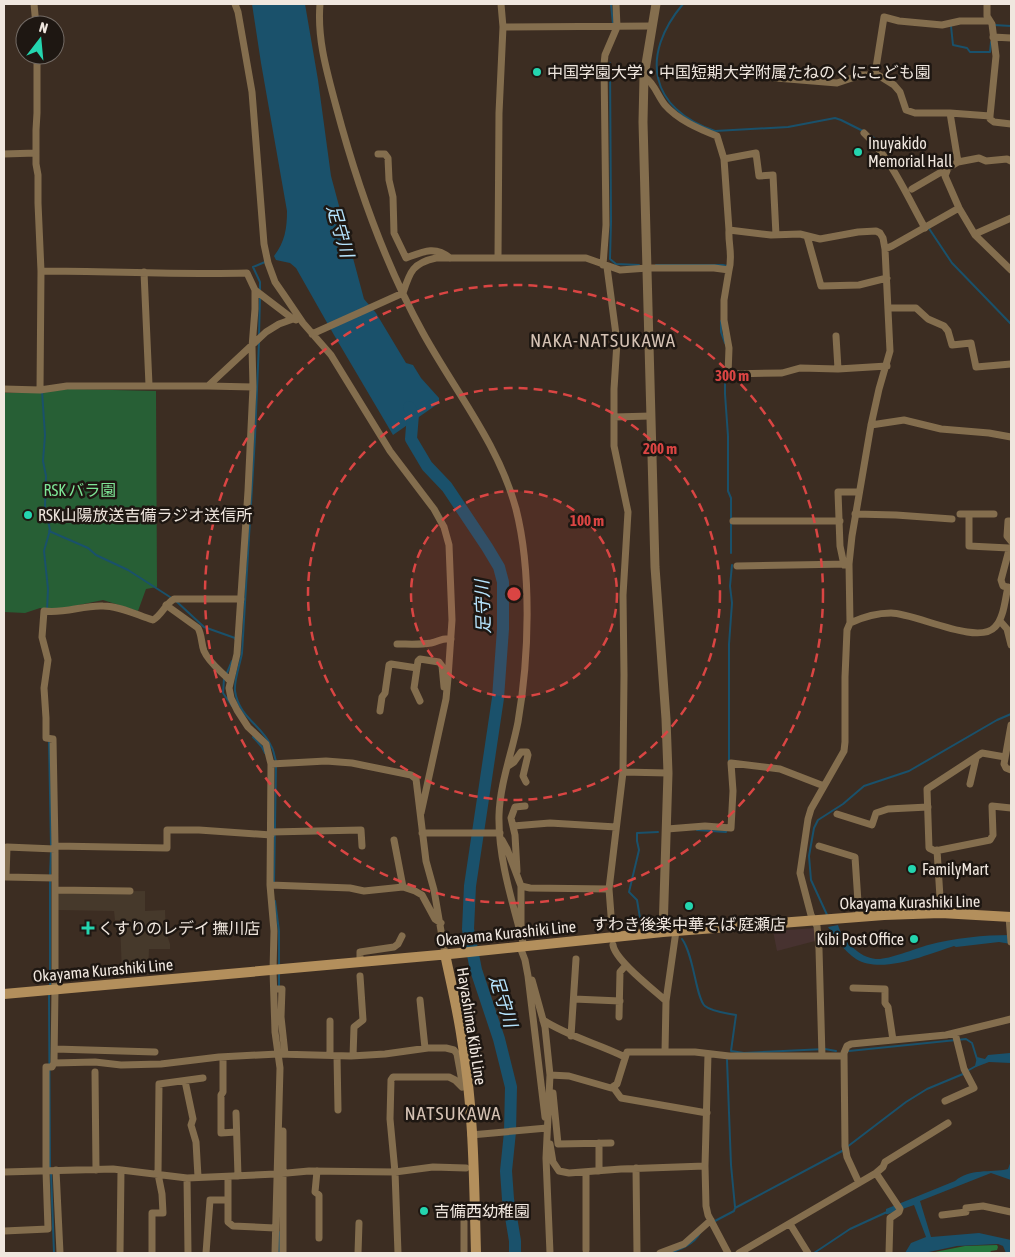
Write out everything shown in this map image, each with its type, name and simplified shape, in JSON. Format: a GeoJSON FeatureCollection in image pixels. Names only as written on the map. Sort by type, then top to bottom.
{"type":"FeatureCollection","features":[{"type":"Feature","properties":{"kind":"main road","name":"Okayama Kurashiki Line"},"geometry":{"type":"LineString","coordinates":[[4,994],[448,954],[520,945],[663,932],[818,920],[941,913],[1010,917]]}},
{"type":"Feature","properties":{"kind":"main road","name":"Hayashima Kibi Line"},"geometry":{"type":"LineString","coordinates":[[448,954],[462,1041],[465,1088],[473,1135],[476,1253]]}},
{"type":"Feature","properties":{"kind":"street"},"geometry":{"type":"LineString","coordinates":[[235,4],[252,92],[265,254],[275,282],[303,322],[314,333],[340,367],[390,451],[434,508],[444,527],[449,544],[451,639],[446,699],[421,813]]}},
{"type":"Feature","properties":{"kind":"street"},"geometry":{"type":"LineString","coordinates":[[320,4],[318,21],[320,43],[350,159],[380,243],[402,293],[423,332],[489,444],[508,487],[520,528],[525,570],[525,646],[521,704],[501,797],[499,835],[520,945],[543,1020],[554,1095],[558,1144],[611,1143]]}},
{"type":"Feature","properties":{"kind":"street"},"geometry":{"type":"LineString","coordinates":[[498,258],[498,113],[503,27],[501,4]]}},
{"type":"Feature","properties":{"kind":"street"},"geometry":{"type":"LineString","coordinates":[[612,928],[609,889],[623,772],[623,595],[628,512],[614,446],[617,342],[605,266],[604,64],[605,56],[617,27],[616,4]]}},
{"type":"Feature","properties":{"kind":"street"},"geometry":{"type":"LineString","coordinates":[[656,4],[644,76],[643,122],[655,567],[668,772],[663,932]]}},
{"type":"Feature","properties":{"kind":"street"},"geometry":{"type":"LineString","coordinates":[[987,4],[987,16],[991,24],[996,56],[990,119],[994,122],[1011,124]]}},
{"type":"Feature","properties":{"kind":"street"},"geometry":{"type":"LineString","coordinates":[[875,74],[884,17],[899,21],[942,25],[960,21],[991,24]]}},
{"type":"Feature","properties":{"kind":"street"},"geometry":{"type":"LineString","coordinates":[[503,27],[652,26]]}},
{"type":"Feature","properties":{"kind":"street"},"geometry":{"type":"LineString","coordinates":[[993,37],[1011,38]]}},
{"type":"Feature","properties":{"kind":"street"},"geometry":{"type":"LineString","coordinates":[[37,65],[36,164],[43,271],[42,390]]}},
{"type":"Feature","properties":{"kind":"street"},"geometry":{"type":"LineString","coordinates":[[732,70],[776,78],[837,83],[862,75],[875,74],[894,85],[900,92],[906,110],[914,113],[990,116]]}},
{"type":"Feature","properties":{"kind":"street"},"geometry":{"type":"LineString","coordinates":[[644,76],[652,82],[660,98],[671,112],[702,130],[717,136],[724,159],[728,237],[732,259],[727,270],[724,300],[728,374],[782,373],[800,368],[838,369],[887,366]]}},
{"type":"Feature","properties":{"kind":"street"},"geometry":{"type":"LineString","coordinates":[[950,113],[958,162]]}},
{"type":"Feature","properties":{"kind":"street"},"geometry":{"type":"LineString","coordinates":[[864,134],[874,142],[926,227]]}},
{"type":"Feature","properties":{"kind":"street"},"geometry":{"type":"LineString","coordinates":[[4,154],[36,153]]}},
{"type":"Feature","properties":{"kind":"street"},"geometry":{"type":"LineString","coordinates":[[724,159],[756,153],[759,176],[773,175],[776,235]]}},
{"type":"Feature","properties":{"kind":"street"},"geometry":{"type":"LineString","coordinates":[[378,154],[385,154],[388,158],[388,170],[393,197],[394,233],[406,258],[425,251],[436,251],[443,252],[450,258]]}},
{"type":"Feature","properties":{"kind":"street"},"geometry":{"type":"LineString","coordinates":[[912,189],[958,162],[979,158],[986,161],[1007,159],[1011,161]]}},
{"type":"Feature","properties":{"kind":"street"},"geometry":{"type":"LineString","coordinates":[[948,168],[945,176],[959,208],[975,234],[1008,263],[1011,270]]}},
{"type":"Feature","properties":{"kind":"street"},"geometry":{"type":"LineString","coordinates":[[885,248],[959,208]]}},
{"type":"Feature","properties":{"kind":"street"},"geometry":{"type":"LineString","coordinates":[[975,234],[1011,218]]}},
{"type":"Feature","properties":{"kind":"street"},"geometry":{"type":"LineString","coordinates":[[729,230],[742,233],[776,235],[800,234],[820,239],[858,232],[876,231],[883,238],[887,278],[890,351],[871,425],[846,565]]}},
{"type":"Feature","properties":{"kind":"street"},"geometry":{"type":"LineString","coordinates":[[807,236],[821,286],[859,285],[887,278]]}},
{"type":"Feature","properties":{"kind":"street"},"geometry":{"type":"LineString","coordinates":[[314,333],[402,293],[410,272],[416,265],[436,258],[586,258],[620,270],[648,268],[727,270]]}},
{"type":"Feature","properties":{"kind":"street"},"geometry":{"type":"LineString","coordinates":[[43,271],[173,274],[247,273],[258,292],[293,319],[303,322]]}},
{"type":"Feature","properties":{"kind":"street"},"geometry":{"type":"LineString","coordinates":[[144,272],[149,386]]}},
{"type":"Feature","properties":{"kind":"street"},"geometry":{"type":"LineString","coordinates":[[227,678],[237,654],[253,387],[255,309],[258,292]]}},
{"type":"Feature","properties":{"kind":"street"},"geometry":{"type":"LineString","coordinates":[[888,308],[916,308],[928,319],[944,326],[948,331],[952,345],[971,343],[976,367],[1011,364]]}},
{"type":"Feature","properties":{"kind":"street"},"geometry":{"type":"LineString","coordinates":[[208,386],[262,336],[279,324],[293,319]]}},
{"type":"Feature","properties":{"kind":"street"},"geometry":{"type":"LineString","coordinates":[[836,336],[838,369]]}},
{"type":"Feature","properties":{"kind":"street"},"geometry":{"type":"LineString","coordinates":[[4,389],[42,390],[67,386],[253,387]]}},
{"type":"Feature","properties":{"kind":"street"},"geometry":{"type":"LineString","coordinates":[[614,417],[651,416]]}},
{"type":"Feature","properties":{"kind":"street"},"geometry":{"type":"LineString","coordinates":[[871,425],[904,420],[941,429],[1011,437]]}},
{"type":"Feature","properties":{"kind":"street"},"geometry":{"type":"LineString","coordinates":[[822,1052],[818,920],[800,873],[808,819],[844,751],[845,668],[847,630],[850,623],[846,565],[840,546],[838,492],[859,492]]}},
{"type":"Feature","properties":{"kind":"street"},"geometry":{"type":"LineString","coordinates":[[855,514],[952,519]]}},
{"type":"Feature","properties":{"kind":"street"},"geometry":{"type":"LineString","coordinates":[[960,514],[994,514]]}},
{"type":"Feature","properties":{"kind":"street"},"geometry":{"type":"LineString","coordinates":[[969,514],[969,546],[1010,547]]}},
{"type":"Feature","properties":{"kind":"street"},"geometry":{"type":"LineString","coordinates":[[733,521],[840,521]]}},
{"type":"Feature","properties":{"kind":"street"},"geometry":{"type":"LineString","coordinates":[[850,623],[866,616],[891,613],[906,614],[957,631],[986,632],[994,629],[1000,621],[1010,587],[1003,586],[1001,580],[1010,547],[1007,536],[1008,521],[1011,521]]}},
{"type":"Feature","properties":{"kind":"street"},"geometry":{"type":"LineString","coordinates":[[737,566],[846,565]]}},
{"type":"Feature","properties":{"kind":"street"},"geometry":{"type":"LineString","coordinates":[[51,1066],[54,1049],[52,989],[54,890],[52,878],[53,739],[46,738],[44,688],[48,660],[42,638],[44,611],[59,612],[102,605],[153,620],[158,618],[166,605],[174,599],[241,599]]}},
{"type":"Feature","properties":{"kind":"street"},"geometry":{"type":"LineString","coordinates":[[166,605],[198,628],[207,657],[227,678],[231,698],[248,727],[266,744],[274,764],[271,833],[277,989],[282,989],[280,1174],[283,1253]]}},
{"type":"Feature","properties":{"kind":"street"},"geometry":{"type":"LineString","coordinates":[[1000,621],[1009,630],[1011,645]]}},
{"type":"Feature","properties":{"kind":"street"},"geometry":{"type":"LineString","coordinates":[[397,644],[421,644],[433,642],[440,638],[451,639]]}},
{"type":"Feature","properties":{"kind":"street"},"geometry":{"type":"LineString","coordinates":[[420,701],[414,688],[418,661],[420,659],[439,662],[442,666],[446,699]]}},
{"type":"Feature","properties":{"kind":"street"},"geometry":{"type":"LineString","coordinates":[[380,711],[389,665],[417,668]]}},
{"type":"Feature","properties":{"kind":"street"},"geometry":{"type":"LineString","coordinates":[[1011,725],[1004,764],[1006,768],[1011,770]]}},
{"type":"Feature","properties":{"kind":"street"},"geometry":{"type":"LineString","coordinates":[[508,766],[522,752],[527,752],[528,756],[523,776],[526,782]]}},
{"type":"Feature","properties":{"kind":"street"},"geometry":{"type":"LineString","coordinates":[[1005,757],[982,753],[927,789],[929,848],[937,850],[990,840],[994,835],[992,806],[1011,808]]}},
{"type":"Feature","properties":{"kind":"street"},"geometry":{"type":"LineString","coordinates":[[970,784],[976,758]]}},
{"type":"Feature","properties":{"kind":"street"},"geometry":{"type":"LineString","coordinates":[[274,764],[326,761],[352,763],[411,775],[416,779],[426,861],[448,954]]}},
{"type":"Feature","properties":{"kind":"street"},"geometry":{"type":"LineString","coordinates":[[667,829],[705,826],[728,828],[733,791],[731,763],[780,769],[824,786]]}},
{"type":"Feature","properties":{"kind":"street"},"geometry":{"type":"LineString","coordinates":[[623,772],[668,772]]}},
{"type":"Feature","properties":{"kind":"street"},"geometry":{"type":"LineString","coordinates":[[517,877],[518,862],[511,818],[512,810],[515,807],[524,806]]}},
{"type":"Feature","properties":{"kind":"street"},"geometry":{"type":"LineString","coordinates":[[837,814],[872,825],[876,813],[888,808],[928,807]]}},
{"type":"Feature","properties":{"kind":"street"},"geometry":{"type":"LineString","coordinates":[[513,826],[550,823],[616,827]]}},
{"type":"Feature","properties":{"kind":"street"},"geometry":{"type":"LineString","coordinates":[[52,878],[6,877],[7,847],[167,848],[167,830],[271,833],[361,830],[362,846]]}},
{"type":"Feature","properties":{"kind":"street"},"geometry":{"type":"LineString","coordinates":[[424,833],[499,835]]}},
{"type":"Feature","properties":{"kind":"street"},"geometry":{"type":"LineString","coordinates":[[499,835],[507,849],[521,886],[520,945]]}},
{"type":"Feature","properties":{"kind":"street"},"geometry":{"type":"LineString","coordinates":[[394,840],[403,887]]}},
{"type":"Feature","properties":{"kind":"street"},"geometry":{"type":"LineString","coordinates":[[820,846],[855,857],[859,917]]}},
{"type":"Feature","properties":{"kind":"street"},"geometry":{"type":"LineString","coordinates":[[937,850],[941,913]]}},
{"type":"Feature","properties":{"kind":"street"},"geometry":{"type":"LineString","coordinates":[[273,886],[350,888],[364,891],[403,887],[422,895],[435,919],[441,923]]}},
{"type":"Feature","properties":{"kind":"street"},"geometry":{"type":"LineString","coordinates":[[521,886],[530,888],[609,889]]}},
{"type":"Feature","properties":{"kind":"street"},"geometry":{"type":"LineString","coordinates":[[54,890],[130,891]]}},
{"type":"Feature","properties":{"kind":"street"},"geometry":{"type":"LineString","coordinates":[[1010,917],[1011,939]]}},
{"type":"Feature","properties":{"kind":"street"},"geometry":{"type":"LineString","coordinates":[[665,1052],[666,1001],[676,931]]}},
{"type":"Feature","properties":{"kind":"street"},"geometry":{"type":"LineString","coordinates":[[360,962],[360,952],[394,947],[402,936]]}},
{"type":"Feature","properties":{"kind":"street"},"geometry":{"type":"LineString","coordinates":[[613,945],[614,950],[626,965],[666,1001]]}},
{"type":"Feature","properties":{"kind":"street"},"geometry":{"type":"LineString","coordinates":[[571,1036],[576,959]]}},
{"type":"Feature","properties":{"kind":"street"},"geometry":{"type":"LineString","coordinates":[[525,960],[544,1129],[550,1253]]}},
{"type":"Feature","properties":{"kind":"street"},"geometry":{"type":"LineString","coordinates":[[619,1017],[620,972],[626,965]]}},
{"type":"Feature","properties":{"kind":"street"},"geometry":{"type":"LineString","coordinates":[[353,1056],[354,1027],[363,1020],[360,976]]}},
{"type":"Feature","properties":{"kind":"street"},"geometry":{"type":"LineString","coordinates":[[853,988],[885,989],[885,1003],[888,1007],[893,1040]]}},
{"type":"Feature","properties":{"kind":"street"},"geometry":{"type":"LineString","coordinates":[[574,999],[620,1001]]}},
{"type":"Feature","properties":{"kind":"street"},"geometry":{"type":"LineString","coordinates":[[420,1000],[425,1048]]}},
{"type":"Feature","properties":{"kind":"street"},"geometry":{"type":"LineString","coordinates":[[859,1183],[845,1148],[844,1056],[847,1046],[893,1040],[956,1038],[1011,1019]]}},
{"type":"Feature","properties":{"kind":"street"},"geometry":{"type":"LineString","coordinates":[[543,1020],[571,1036],[599,1045],[625,1057]]}},
{"type":"Feature","properties":{"kind":"street"},"geometry":{"type":"LineString","coordinates":[[330,1021],[338,1110]]}},
{"type":"Feature","properties":{"kind":"street"},"geometry":{"type":"LineString","coordinates":[[945,1101],[974,1088],[966,1073],[956,1038]]}},
{"type":"Feature","properties":{"kind":"street"},"geometry":{"type":"LineString","coordinates":[[60,1253],[51,1171],[46,1067],[87,1062],[121,1066],[161,1064],[223,1057],[281,1054],[353,1056],[385,1054],[425,1048],[446,1048],[454,1050],[457,1054],[465,1088]]}},
{"type":"Feature","properties":{"kind":"street"},"geometry":{"type":"LineString","coordinates":[[54,1049],[155,1052]]}},
{"type":"Feature","properties":{"kind":"street"},"geometry":{"type":"LineString","coordinates":[[550,1076],[569,1076],[611,1088],[617,1084],[627,1052],[730,1056],[822,1052],[844,1056]]}},
{"type":"Feature","properties":{"kind":"street"},"geometry":{"type":"LineString","coordinates":[[708,1054],[705,1166],[706,1206],[728,1253]]}},
{"type":"Feature","properties":{"kind":"street"},"geometry":{"type":"LineString","coordinates":[[223,1057],[224,1092],[220,1095],[221,1133],[236,1132]]}},
{"type":"Feature","properties":{"kind":"street"},"geometry":{"type":"LineString","coordinates":[[95,1072],[96,1170]]}},
{"type":"Feature","properties":{"kind":"street"},"geometry":{"type":"LineString","coordinates":[[550,1076],[544,1129],[553,1162],[559,1171],[569,1173],[636,1168],[705,1166]]}},
{"type":"Feature","properties":{"kind":"street"},"geometry":{"type":"LineString","coordinates":[[398,1253],[395,1172],[390,1120],[391,1080],[393,1077],[449,1077],[465,1088]]}},
{"type":"Feature","properties":{"kind":"street"},"geometry":{"type":"LineString","coordinates":[[152,1253],[152,1213],[163,1213],[158,1174],[159,1084],[203,1078]]}},
{"type":"Feature","properties":{"kind":"street"},"geometry":{"type":"LineString","coordinates":[[185,1081],[193,1119],[191,1125],[196,1142],[198,1177]]}},
{"type":"Feature","properties":{"kind":"street"},"geometry":{"type":"LineString","coordinates":[[613,1087],[621,1098],[707,1113]]}},
{"type":"Feature","properties":{"kind":"street"},"geometry":{"type":"LineString","coordinates":[[236,1113],[238,1176]]}},
{"type":"Feature","properties":{"kind":"street"},"geometry":{"type":"LineString","coordinates":[[739,1253],[876,1173],[883,1167],[885,1162],[948,1123]]}},
{"type":"Feature","properties":{"kind":"street"},"geometry":{"type":"LineString","coordinates":[[473,1135],[544,1129]]}},
{"type":"Feature","properties":{"kind":"street"},"geometry":{"type":"LineString","coordinates":[[275,1253],[283,1131]]}},
{"type":"Feature","properties":{"kind":"street"},"geometry":{"type":"LineString","coordinates":[[599,1143],[599,1171]]}},
{"type":"Feature","properties":{"kind":"street"},"geometry":{"type":"LineString","coordinates":[[4,1172],[120,1170],[187,1178],[317,1171],[395,1172],[433,1167],[466,1168]]}},
{"type":"Feature","properties":{"kind":"street"},"geometry":{"type":"LineString","coordinates":[[636,1168],[637,1253]]}},
{"type":"Feature","properties":{"kind":"street"},"geometry":{"type":"LineString","coordinates":[[120,1170],[120,1253]]}},
{"type":"Feature","properties":{"kind":"street"},"geometry":{"type":"LineString","coordinates":[[4,1231],[48,1229],[51,1171]]}},
{"type":"Feature","properties":{"kind":"street"},"geometry":{"type":"LineString","coordinates":[[317,1171],[315,1192],[319,1195],[319,1238]]}},
{"type":"Feature","properties":{"kind":"street"},"geometry":{"type":"LineString","coordinates":[[586,1172],[586,1250]]}},
{"type":"Feature","properties":{"kind":"street"},"geometry":{"type":"LineString","coordinates":[[876,1173],[898,1206],[899,1212],[890,1218],[889,1253]]}},
{"type":"Feature","properties":{"kind":"street"},"geometry":{"type":"LineString","coordinates":[[228,1176],[228,1222],[233,1226],[276,1228]]}},
{"type":"Feature","properties":{"kind":"street"},"geometry":{"type":"LineString","coordinates":[[187,1178],[188,1253]]}},
{"type":"Feature","properties":{"kind":"street"},"geometry":{"type":"LineString","coordinates":[[206,1253],[210,1200],[228,1200]]}},
{"type":"Feature","properties":{"kind":"street"},"geometry":{"type":"LineString","coordinates":[[464,1253],[464,1219],[466,1212],[475,1204]]}},
{"type":"Feature","properties":{"kind":"street"},"geometry":{"type":"LineString","coordinates":[[942,1215],[966,1212],[966,1208],[983,1206],[1011,1212]]}},
{"type":"Feature","properties":{"kind":"street"},"geometry":{"type":"LineString","coordinates":[[660,1253],[684,1244],[712,1222]]}},
{"type":"Feature","properties":{"kind":"street"},"geometry":{"type":"LineString","coordinates":[[358,1253],[359,1223]]}},
{"type":"Feature","properties":{"kind":"street"},"geometry":{"type":"LineString","coordinates":[[790,1224],[808,1253]]}},
{"type":"Feature","properties":{"kind":"shaded area"},"geometry":{"type":"Polygon","coordinates":[[[145,891],[145,911],[165,910],[166,932],[170,944],[170,949],[149,949],[148,973],[122,976],[120,920],[115,920],[114,911],[57,910],[57,895],[60,892],[145,891]]]}},
{"type":"Feature","properties":{"kind":"shaded area"},"geometry":{"type":"Polygon","coordinates":[[[815,928],[815,941],[777,951],[773,931],[815,928]]]}},
{"type":"Feature","properties":{"kind":"green space","name":"RSK バラ園"},"geometry":{"type":"Polygon","coordinates":[[[69,389],[156,391],[157,587],[146,589],[138,611],[103,600],[59,609],[40,608],[25,613],[4,612],[4,393],[69,389]]]}},
{"type":"Feature","properties":{"kind":"green space"},"geometry":{"type":"Polygon","coordinates":[[[997,1245],[997,1250],[990,1253],[930,1253],[965,1246],[997,1245]]]}},
{"type":"Feature","properties":{"kind":"water"},"geometry":{"type":"Polygon","coordinates":[[[252,4],[305,4],[331,176],[364,299],[376,313],[406,363],[413,365],[421,378],[439,398],[439,403],[393,435],[296,268],[290,263],[276,260],[274,256],[285,235],[287,211],[252,4]]]}},
{"type":"Feature","properties":{"kind":"water"},"geometry":{"type":"Polygon","coordinates":[[[838,925],[843,936],[858,952],[876,959],[894,956],[928,945],[969,937],[1011,935],[1011,944],[999,942],[954,946],[905,962],[879,965],[856,959],[848,952],[828,927],[838,925]]]}},
{"type":"Feature","properties":{"kind":"water"},"geometry":{"type":"Polygon","coordinates":[[[1010,1053],[1011,1063],[989,1062],[975,1066],[977,1057],[985,1059],[988,1055],[1010,1053]]]}},
{"type":"Feature","properties":{"kind":"water"},"geometry":{"type":"Polygon","coordinates":[[[1011,1161],[1011,1180],[991,1173],[920,1201],[931,1237],[979,1233],[1011,1240],[1011,1253],[1006,1253],[1003,1246],[998,1244],[957,1246],[924,1253],[905,1253],[911,1243],[926,1237],[914,1205],[888,1214],[886,1214],[886,1209],[955,1181],[967,1174],[1008,1169],[1011,1161]]]}},
{"type":"Feature","properties":{"kind":"waterway"},"geometry":{"type":"LineString","coordinates":[[611,4],[613,24]]}},
{"type":"Feature","properties":{"kind":"waterway"},"geometry":{"type":"LineString","coordinates":[[683,4],[669,23],[661,42],[657,61],[658,78],[665,95],[676,109],[693,121],[715,131],[788,127],[835,118],[863,131]]}},
{"type":"Feature","properties":{"kind":"waterway"},"geometry":{"type":"LineString","coordinates":[[994,25],[1011,26]]}},
{"type":"Feature","properties":{"kind":"waterway"},"geometry":{"type":"LineString","coordinates":[[951,26],[953,45],[967,48],[970,52],[990,52],[991,42]]}},
{"type":"Feature","properties":{"kind":"waterway"},"geometry":{"type":"LineString","coordinates":[[610,63],[610,259],[616,264],[639,265]]}},
{"type":"Feature","properties":{"kind":"waterway"},"geometry":{"type":"LineString","coordinates":[[871,136],[877,140],[883,149]]}},
{"type":"Feature","properties":{"kind":"waterway"},"geometry":{"type":"LineString","coordinates":[[928,227],[952,263],[1011,324]]}},
{"type":"Feature","properties":{"kind":"waterway"},"geometry":{"type":"LineString","coordinates":[[260,290],[260,282],[253,267],[265,262]]}},
{"type":"Feature","properties":{"kind":"waterway"},"geometry":{"type":"LineString","coordinates":[[656,265],[723,265],[727,267]]}},
{"type":"Feature","properties":{"kind":"waterway"},"geometry":{"type":"LineString","coordinates":[[259,335],[260,297]]}},
{"type":"Feature","properties":{"kind":"waterway"},"geometry":{"type":"LineString","coordinates":[[721,321],[721,332],[725,343]]}},
{"type":"Feature","properties":{"kind":"waterway"},"geometry":{"type":"LineString","coordinates":[[259,342],[242,653],[236,677],[235,691],[241,708],[262,732],[273,749],[276,761]]}},
{"type":"Feature","properties":{"kind":"waterway"},"geometry":{"type":"LineString","coordinates":[[725,373],[728,491],[731,498],[731,553]]}},
{"type":"Feature","properties":{"kind":"waterway"},"geometry":{"type":"LineString","coordinates":[[42,391],[45,435],[43,461],[46,476],[45,506],[50,530],[44,551],[48,589],[47,610]]}},
{"type":"Feature","properties":{"kind":"waterway","name":"足守川"},"geometry":{"type":"LineString","coordinates":[[409,407],[413,414],[411,439],[427,466],[447,487],[487,547],[499,567],[503,582],[503,629],[498,698],[470,886],[468,929],[476,970],[499,1039],[511,1087],[510,1132],[506,1171],[515,1253]]}},
{"type":"Feature","properties":{"kind":"waterway"},"geometry":{"type":"LineString","coordinates":[[49,531],[88,548],[96,555],[128,570],[170,597]]}},
{"type":"Feature","properties":{"kind":"waterway"},"geometry":{"type":"LineString","coordinates":[[729,762],[729,644],[732,565]]}},
{"type":"Feature","properties":{"kind":"waterway"},"geometry":{"type":"LineString","coordinates":[[176,601],[204,627],[235,639]]}},
{"type":"Feature","properties":{"kind":"waterway"},"geometry":{"type":"LineString","coordinates":[[226,675],[232,661]]}},
{"type":"Feature","properties":{"kind":"waterway"},"geometry":{"type":"LineString","coordinates":[[224,679],[223,693],[232,706]]}},
{"type":"Feature","properties":{"kind":"waterway"},"geometry":{"type":"LineString","coordinates":[[828,917],[811,880],[809,856],[814,828],[818,820],[843,804],[864,786],[909,771],[997,720],[1011,714]]}},
{"type":"Feature","properties":{"kind":"waterway"},"geometry":{"type":"LineString","coordinates":[[253,737],[265,753]]}},
{"type":"Feature","properties":{"kind":"waterway"},"geometry":{"type":"LineString","coordinates":[[49,741],[51,846]]}},
{"type":"Feature","properties":{"kind":"waterway"},"geometry":{"type":"LineString","coordinates":[[274,883],[276,766]]}},
{"type":"Feature","properties":{"kind":"waterway"},"geometry":{"type":"LineString","coordinates":[[697,830],[726,832],[727,829]]}},
{"type":"Feature","properties":{"kind":"waterway"},"geometry":{"type":"LineString","coordinates":[[645,921],[640,918],[637,900],[629,892],[639,850],[637,833],[658,832]]}},
{"type":"Feature","properties":{"kind":"waterway"},"geometry":{"type":"LineString","coordinates":[[50,876],[51,851]]}},
{"type":"Feature","properties":{"kind":"waterway"},"geometry":{"type":"LineString","coordinates":[[50,881],[50,986]]}},
{"type":"Feature","properties":{"kind":"waterway"},"geometry":{"type":"LineString","coordinates":[[275,901],[279,931],[279,965]]}},
{"type":"Feature","properties":{"kind":"waterway"},"geometry":{"type":"LineString","coordinates":[[682,939],[689,955],[702,1002],[712,1010],[736,1015],[731,1051],[744,1053],[825,1049],[836,1051]]}},
{"type":"Feature","properties":{"kind":"waterway"},"geometry":{"type":"LineString","coordinates":[[279,973],[279,988]]}},
{"type":"Feature","properties":{"kind":"waterway"},"geometry":{"type":"LineString","coordinates":[[49,993],[50,1168]]}},
{"type":"Feature","properties":{"kind":"waterway"},"geometry":{"type":"LineString","coordinates":[[849,1051],[966,1039],[972,1043],[977,1059]]}},
{"type":"Feature","properties":{"kind":"waterway"},"geometry":{"type":"LineString","coordinates":[[727,1060],[731,1165],[735,1207]]}},
{"type":"Feature","properties":{"kind":"waterway"},"geometry":{"type":"LineString","coordinates":[[967,1071],[976,1066]]}},
{"type":"Feature","properties":{"kind":"waterway"},"geometry":{"type":"LineString","coordinates":[[847,1147],[906,1102],[927,1089],[963,1074]]}},
{"type":"Feature","properties":{"kind":"waterway"},"geometry":{"type":"LineString","coordinates":[[713,1222],[734,1211],[735,1208],[844,1150]]}},
{"type":"Feature","properties":{"kind":"waterway"},"geometry":{"type":"LineString","coordinates":[[51,1173],[54,1253]]}},
{"type":"Feature","properties":{"kind":"waterway"},"geometry":{"type":"LineString","coordinates":[[814,1253],[850,1229],[887,1212]]}},
{"type":"Feature","properties":{"kind":"waterway"},"geometry":{"type":"LineString","coordinates":[[279,1232],[279,1253]]}},
{"type":"Feature","properties":{"kind":"waterway"},"geometry":{"type":"LineString","coordinates":[[670,1253],[691,1243],[700,1233]]}},
{"type":"Feature","properties":{"kind":"place","name":"中国学園大学・中国短期大学附属たねのくにこども園"},"geometry":{"type":"Point","coordinates":[537,72]}},
{"type":"Feature","properties":{"kind":"place","name":"Inuyakido Memorial Hall"},"geometry":{"type":"Point","coordinates":[858,152]}},
{"type":"Feature","properties":{"kind":"place","name":"RSK山陽放送吉備ラジオ送信所"},"geometry":{"type":"Point","coordinates":[28,515]}},
{"type":"Feature","properties":{"kind":"place","name":"FamilyMart"},"geometry":{"type":"Point","coordinates":[912,869]}},
{"type":"Feature","properties":{"kind":"place","name":"すわき後楽中華そば 庭瀬店"},"geometry":{"type":"Point","coordinates":[689,906]}},
{"type":"Feature","properties":{"kind":"place","name":"くすりのレデイ 撫川店"},"geometry":{"type":"Point","coordinates":[88,928]}},
{"type":"Feature","properties":{"kind":"place","name":"Kibi Post Office"},"geometry":{"type":"Point","coordinates":[914,939]}},
{"type":"Feature","properties":{"kind":"place","name":"吉備西幼稚園"},"geometry":{"type":"Point","coordinates":[424,1211]}},
{"type":"Feature","properties":{"kind":"district","name":"NAKA-NATSUKAWA"},"geometry":{"type":"Point","coordinates":[603,340]}},
{"type":"Feature","properties":{"kind":"district","name":"NATSUKAWA"},"geometry":{"type":"Point","coordinates":[453,1113]}}]}
